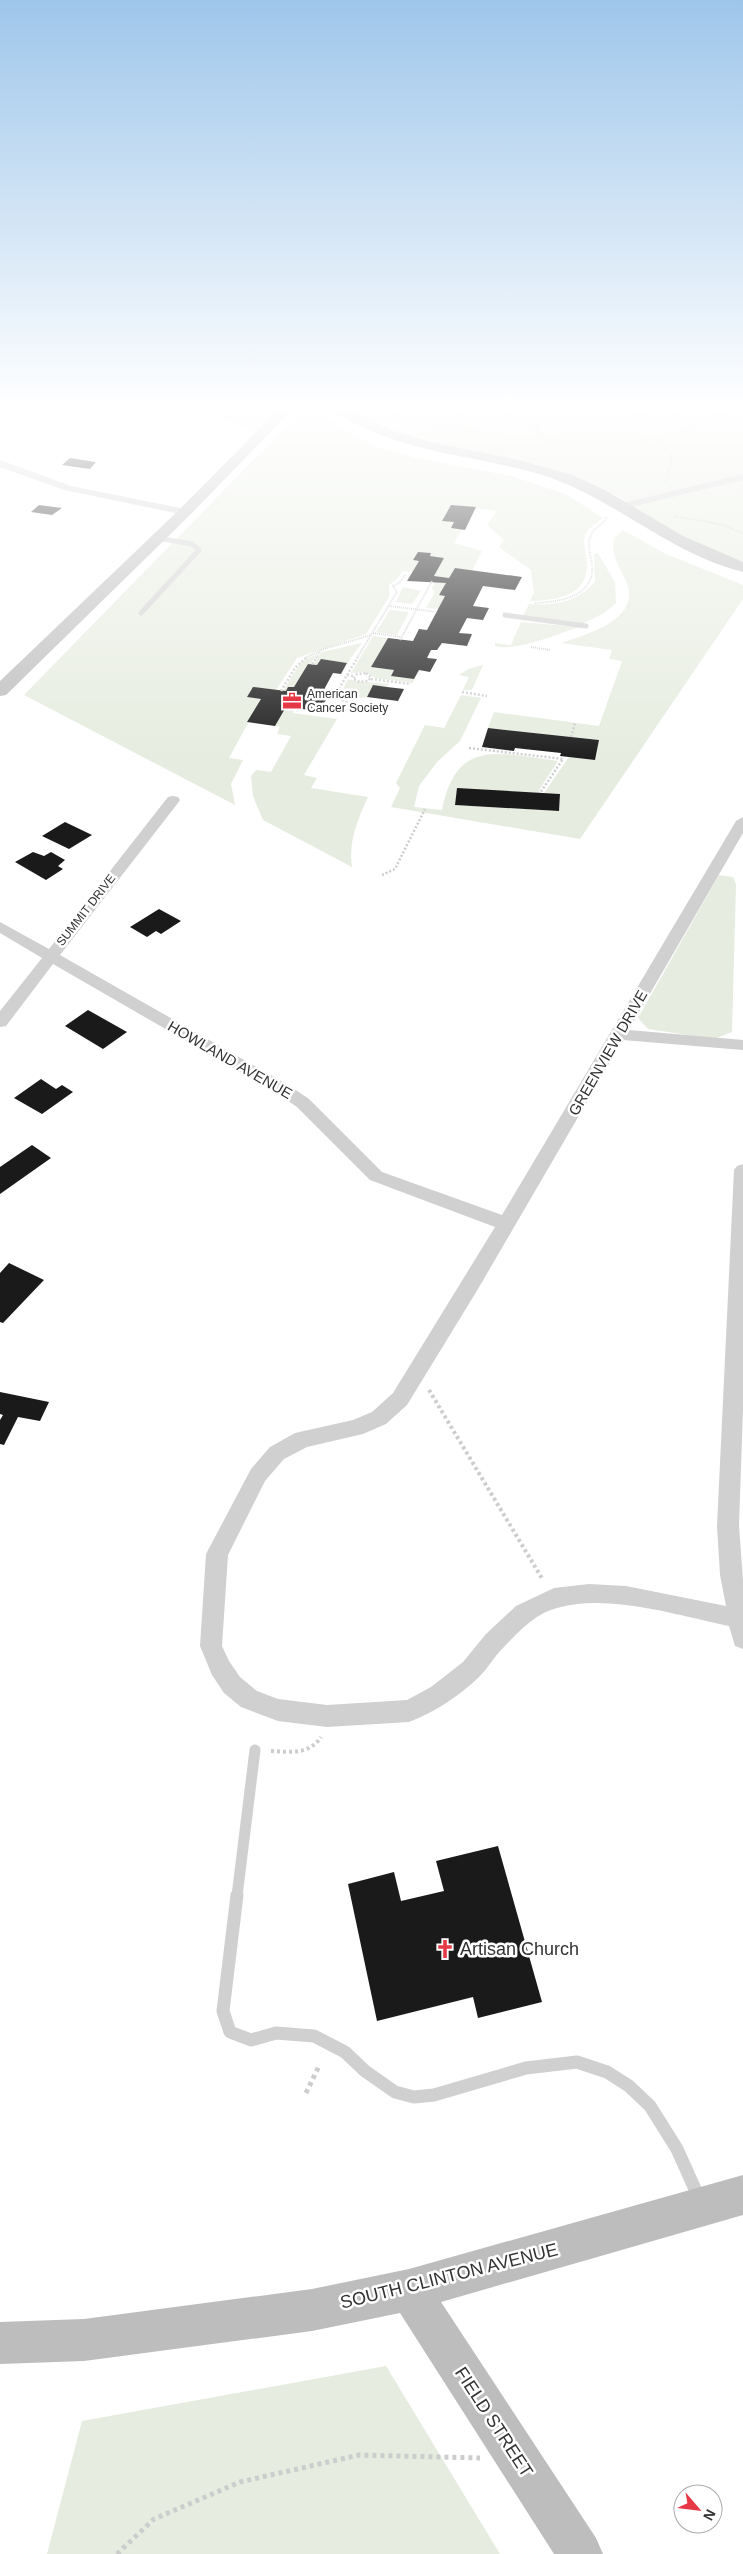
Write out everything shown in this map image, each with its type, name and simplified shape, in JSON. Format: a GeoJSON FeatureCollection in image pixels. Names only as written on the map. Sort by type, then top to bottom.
{"type":"FeatureCollection","features":[{"type":"Feature","properties":{"kind":"street"},"geometry":{"type":"LineString","coordinates":[[0,690],[168,528]]}},
{"type":"Feature","properties":{"kind":"street"},"geometry":{"type":"LineString","coordinates":[[657,528],[668,535],[743,567]]}},
{"type":"Feature","properties":{"kind":"street","name":"SUMMIT DRIVE"},"geometry":{"type":"LineString","coordinates":[[0,1022],[172,800]]}},
{"type":"Feature","properties":{"kind":"street","name":"GREENVIEW DRIVE"},"geometry":{"type":"LineString","coordinates":[[471,1284],[743,821]]}},
{"type":"Feature","properties":{"kind":"street","name":"HOWLAND AVENUE"},"geometry":{"type":"LineString","coordinates":[[0,926],[49,957],[284,1090],[303,1103],[376,1176],[506,1224]]}},
{"type":"Feature","properties":{"kind":"street"},"geometry":{"type":"LineString","coordinates":[[619,1034],[743,1045]]}},
{"type":"Feature","properties":{"kind":"street"},"geometry":{"type":"LineString","coordinates":[[471,1284],[400,1399],[379,1418],[356,1428],[302,1439],[277,1453],[258,1475],[217,1554],[211,1646],[220,1668],[232,1685],[249,1699],[278,1710],[327,1716],[409,1711],[439,1695],[471,1669],[494,1641],[524,1613],[554,1598],[588,1594],[626,1596],[741,1628],[731,1575],[728,1526],[743,1170]]}},
{"type":"Feature","properties":{"kind":"street","name":"SOUTH CLINTON AVENUE"},"geometry":{"type":"LineString","coordinates":[[0,2343],[84,2340],[312,2310],[409,2290],[743,2195]]}},
{"type":"Feature","properties":{"kind":"street","name":"FIELD STREET"},"geometry":{"type":"LineString","coordinates":[[409,2290],[580,2554]]}},
{"type":"Feature","properties":{"kind":"lane"},"geometry":{"type":"LineString","coordinates":[[141,612],[199,550],[192,544],[157,538]]}},
{"type":"Feature","properties":{"kind":"lane"},"geometry":{"type":"LineString","coordinates":[[505,615],[586,626]]}},
{"type":"Feature","properties":{"kind":"lane"},"geometry":{"type":"LineString","coordinates":[[255,1750],[223,2011],[230,2032],[251,2040],[276,2033],[314,2036],[344,2052],[365,2071],[395,2092],[414,2096],[434,2095],[536,2067],[577,2062],[607,2072],[629,2086],[650,2106],[677,2149],[703,2207]]}},
{"type":"Feature","properties":{"kind":"path"},"geometry":{"type":"LineString","coordinates":[[529,603],[552,603],[567,599],[586,588],[592,577],[588,546],[590,535],[597,528]]}},
{"type":"Feature","properties":{"kind":"path"},"geometry":{"type":"LineString","coordinates":[[731,528],[743,534]]}},
{"type":"Feature","properties":{"kind":"path"},"geometry":{"type":"LineString","coordinates":[[354,708],[355,706],[345,704],[334,697],[397,592],[393,586],[399,583],[405,575]]}},
{"type":"Feature","properties":{"kind":"path"},"geometry":{"type":"LineString","coordinates":[[281,691],[299,662],[320,652],[351,644],[372,634],[401,638],[432,582]]}},
{"type":"Feature","properties":{"kind":"path"},"geometry":{"type":"LineString","coordinates":[[389,606],[437,612]]}},
{"type":"Feature","properties":{"kind":"path"},"geometry":{"type":"LineString","coordinates":[[531,647],[550,650]]}},
{"type":"Feature","properties":{"kind":"path"},"geometry":{"type":"LineString","coordinates":[[312,664],[320,652]]}},
{"type":"Feature","properties":{"kind":"path"},"geometry":{"type":"LineString","coordinates":[[347,675],[353,676],[363,673],[371,678]]}},
{"type":"Feature","properties":{"kind":"path"},"geometry":{"type":"LineString","coordinates":[[353,676],[353,679],[360,682],[371,678],[411,684]]}},
{"type":"Feature","properties":{"kind":"path"},"geometry":{"type":"LineString","coordinates":[[462,692],[488,696]]}},
{"type":"Feature","properties":{"kind":"path"},"geometry":{"type":"LineString","coordinates":[[571,736],[575,723]]}},
{"type":"Feature","properties":{"kind":"path"},"geometry":{"type":"LineString","coordinates":[[470,748],[563,759],[540,793]]}},
{"type":"Feature","properties":{"kind":"path"},"geometry":{"type":"LineString","coordinates":[[382,875],[395,869],[425,809]]}},
{"type":"Feature","properties":{"kind":"path"},"geometry":{"type":"LineString","coordinates":[[418,1372],[554,1598]]}},
{"type":"Feature","properties":{"kind":"path"},"geometry":{"type":"LineString","coordinates":[[255,1750],[297,1753],[308,1750],[318,1743],[325,1728],[327,1716]]}},
{"type":"Feature","properties":{"kind":"path"},"geometry":{"type":"LineString","coordinates":[[306,2093],[319,2066]]}},
{"type":"Feature","properties":{"kind":"path"},"geometry":{"type":"LineString","coordinates":[[117,2554],[154,2519],[240,2482],[359,2455],[518,2458]]}},
{"type":"Feature","properties":{"kind":"shaded area"},"geometry":{"type":"Polygon","coordinates":[[[187,528],[461,528],[454,543],[482,551],[472,571],[455,568],[449,578],[434,576],[444,558],[430,556],[431,553],[418,552],[413,560],[419,561],[412,572],[403,571],[389,585],[389,597],[366,634],[297,658],[276,690],[253,687],[247,697],[261,699],[229,758],[243,760],[231,784],[235,805],[24,695],[187,528]]]}},
{"type":"Feature","properties":{"kind":"shaded area"},"geometry":{"type":"Polygon","coordinates":[[[491,528],[590,528],[584,538],[587,564],[586,575],[582,584],[576,590],[559,598],[530,601],[534,593],[531,570],[499,547],[504,540],[491,528]]]}},
{"type":"Feature","properties":{"kind":"shaded area"},"geometry":{"type":"Polygon","coordinates":[[[667,528],[743,528],[743,564],[677,535],[667,528]]]}},
{"type":"Feature","properties":{"kind":"shaded area"},"geometry":{"type":"Polygon","coordinates":[[[623,530],[666,554],[743,585],[743,599],[580,839],[391,807],[400,788],[396,783],[425,725],[444,728],[461,695],[481,698],[460,741],[437,762],[419,786],[414,807],[442,810],[449,786],[458,770],[470,760],[484,755],[500,754],[558,761],[539,790],[540,793],[457,789],[455,805],[559,811],[560,794],[544,793],[569,757],[595,760],[599,740],[488,728],[494,712],[599,726],[622,661],[609,659],[612,650],[561,643],[598,629],[620,615],[627,605],[629,594],[626,581],[613,550],[614,538],[623,530]]]}},
{"type":"Feature","properties":{"kind":"shaded area"},"geometry":{"type":"Polygon","coordinates":[[[598,553],[615,582],[616,603],[604,613],[582,624],[523,616],[529,604],[548,604],[565,601],[588,589],[595,582],[594,554],[598,553]]]}},
{"type":"Feature","properties":{"kind":"shaded area"},"geometry":{"type":"Polygon","coordinates":[[[435,582],[446,583],[439,595],[445,596],[438,609],[426,608],[435,592],[432,589],[435,582]]]}},
{"type":"Feature","properties":{"kind":"shaded area"},"geometry":{"type":"Polygon","coordinates":[[[403,587],[421,591],[412,604],[396,602],[403,587]]]}},
{"type":"Feature","properties":{"kind":"shaded area"},"geometry":{"type":"Polygon","coordinates":[[[390,610],[409,612],[397,635],[376,632],[390,610]]]}},
{"type":"Feature","properties":{"kind":"shaded area"},"geometry":{"type":"Polygon","coordinates":[[[521,622],[579,627],[514,647],[495,646],[495,643],[511,645],[521,622]]]}},
{"type":"Feature","properties":{"kind":"shaded area"},"geometry":{"type":"Polygon","coordinates":[[[373,636],[388,638],[371,667],[394,670],[391,676],[414,679],[413,683],[375,678],[366,672],[351,673],[373,636]]]}},
{"type":"Feature","properties":{"kind":"shaded area"},"geometry":{"type":"Polygon","coordinates":[[[362,643],[347,663],[321,659],[317,665],[313,664],[322,652],[362,643]]]}},
{"type":"Feature","properties":{"kind":"shaded area"},"geometry":{"type":"Polygon","coordinates":[[[317,654],[308,664],[294,687],[288,687],[286,691],[283,691],[301,662],[317,654]]]}},
{"type":"Feature","properties":{"kind":"shaded area"},"geometry":{"type":"Polygon","coordinates":[[[483,665],[472,690],[463,690],[469,677],[459,675],[468,669],[483,665]]]}},
{"type":"Feature","properties":{"kind":"shaded area"},"geometry":{"type":"Polygon","coordinates":[[[348,679],[389,684],[387,687],[373,685],[367,697],[344,700],[340,695],[348,679]]]}},
{"type":"Feature","properties":{"kind":"shaded area"},"geometry":{"type":"Polygon","coordinates":[[[286,707],[295,708],[293,713],[337,719],[304,775],[317,778],[311,788],[368,797],[357,822],[351,849],[352,867],[263,820],[253,796],[251,776],[256,770],[271,772],[291,736],[277,734],[280,726],[275,726],[286,707]]]}},
{"type":"Feature","properties":{"kind":"shaded area"},"geometry":{"type":"Polygon","coordinates":[[[719,875],[733,877],[736,884],[732,1032],[714,1039],[648,1029],[638,1018],[719,875]]]}},
{"type":"Feature","properties":{"kind":"shaded area"},"geometry":{"type":"Polygon","coordinates":[[[386,2366],[500,2554],[47,2554],[82,2421],[386,2366]]]}},
{"type":"Feature","properties":{"kind":"building"},"geometry":{"type":"Polygon","coordinates":[[[418,552],[431,553],[430,556],[444,558],[434,576],[449,578],[455,568],[522,577],[515,590],[483,586],[473,606],[489,608],[483,620],[467,618],[459,633],[472,634],[467,646],[442,643],[437,650],[431,650],[427,658],[437,659],[430,672],[419,670],[414,679],[391,676],[394,670],[371,667],[388,638],[413,641],[419,629],[427,630],[445,596],[439,595],[446,583],[407,581],[419,561],[413,560],[418,552]]]}},
{"type":"Feature","properties":{"kind":"building"},"geometry":{"type":"Polygon","coordinates":[[[321,659],[347,663],[341,674],[333,673],[320,697],[327,698],[319,711],[286,707],[275,726],[247,722],[261,699],[247,697],[253,687],[286,691],[288,687],[294,687],[308,664],[317,665],[321,659]]]}},
{"type":"Feature","properties":{"kind":"building"},"geometry":{"type":"Polygon","coordinates":[[[373,685],[404,689],[398,701],[367,697],[373,685]]]}},
{"type":"Feature","properties":{"kind":"building"},"geometry":{"type":"Polygon","coordinates":[[[488,728],[599,740],[595,760],[560,756],[561,753],[515,748],[514,751],[482,747],[488,728]]]}},
{"type":"Feature","properties":{"kind":"building"},"geometry":{"type":"Polygon","coordinates":[[[457,788],[560,794],[559,811],[455,805],[457,788]]]}},
{"type":"Feature","properties":{"kind":"building"},"geometry":{"type":"Polygon","coordinates":[[[65,822],[92,835],[69,849],[42,836],[65,822]]]}},
{"type":"Feature","properties":{"kind":"building"},"geometry":{"type":"Polygon","coordinates":[[[33,852],[44,856],[51,852],[65,860],[58,866],[63,869],[46,880],[15,862],[33,852]]]}},
{"type":"Feature","properties":{"kind":"building"},"geometry":{"type":"Polygon","coordinates":[[[159,909],[181,921],[161,934],[156,931],[147,937],[130,927],[159,909]]]}},
{"type":"Feature","properties":{"kind":"building"},"geometry":{"type":"Polygon","coordinates":[[[88,1010],[127,1032],[103,1049],[65,1026],[88,1010]]]}},
{"type":"Feature","properties":{"kind":"building"},"geometry":{"type":"Polygon","coordinates":[[[41,1079],[56,1089],[62,1085],[73,1092],[42,1114],[14,1098],[41,1079]]]}},
{"type":"Feature","properties":{"kind":"building"},"geometry":{"type":"Polygon","coordinates":[[[32,1145],[51,1158],[0,1194],[0,1167],[32,1145]]]}},
{"type":"Feature","properties":{"kind":"building"},"geometry":{"type":"Polygon","coordinates":[[[9,1263],[44,1280],[3,1323],[0,1322],[0,1273],[9,1263]]]}},
{"type":"Feature","properties":{"kind":"building"},"geometry":{"type":"Polygon","coordinates":[[[0,1392],[49,1402],[40,1421],[18,1417],[4,1445],[0,1444],[0,1420],[3,1415],[0,1414],[0,1392]]]}},
{"type":"Feature","properties":{"kind":"building","name":"Artisan Church"},"geometry":{"type":"Polygon","coordinates":[[[498,1846],[542,2002],[478,2018],[473,1997],[377,2021],[348,1884],[394,1872],[401,1901],[444,1891],[436,1861],[498,1846]]]}},
{"type":"Feature","properties":{"kind":"place","name":"American Cancer Society"},"geometry":{"type":"Point","coordinates":[292,701]}},
{"type":"Feature","properties":{"kind":"place","name":"Artisan Church"},"geometry":{"type":"Point","coordinates":[445,1949]}}]}
